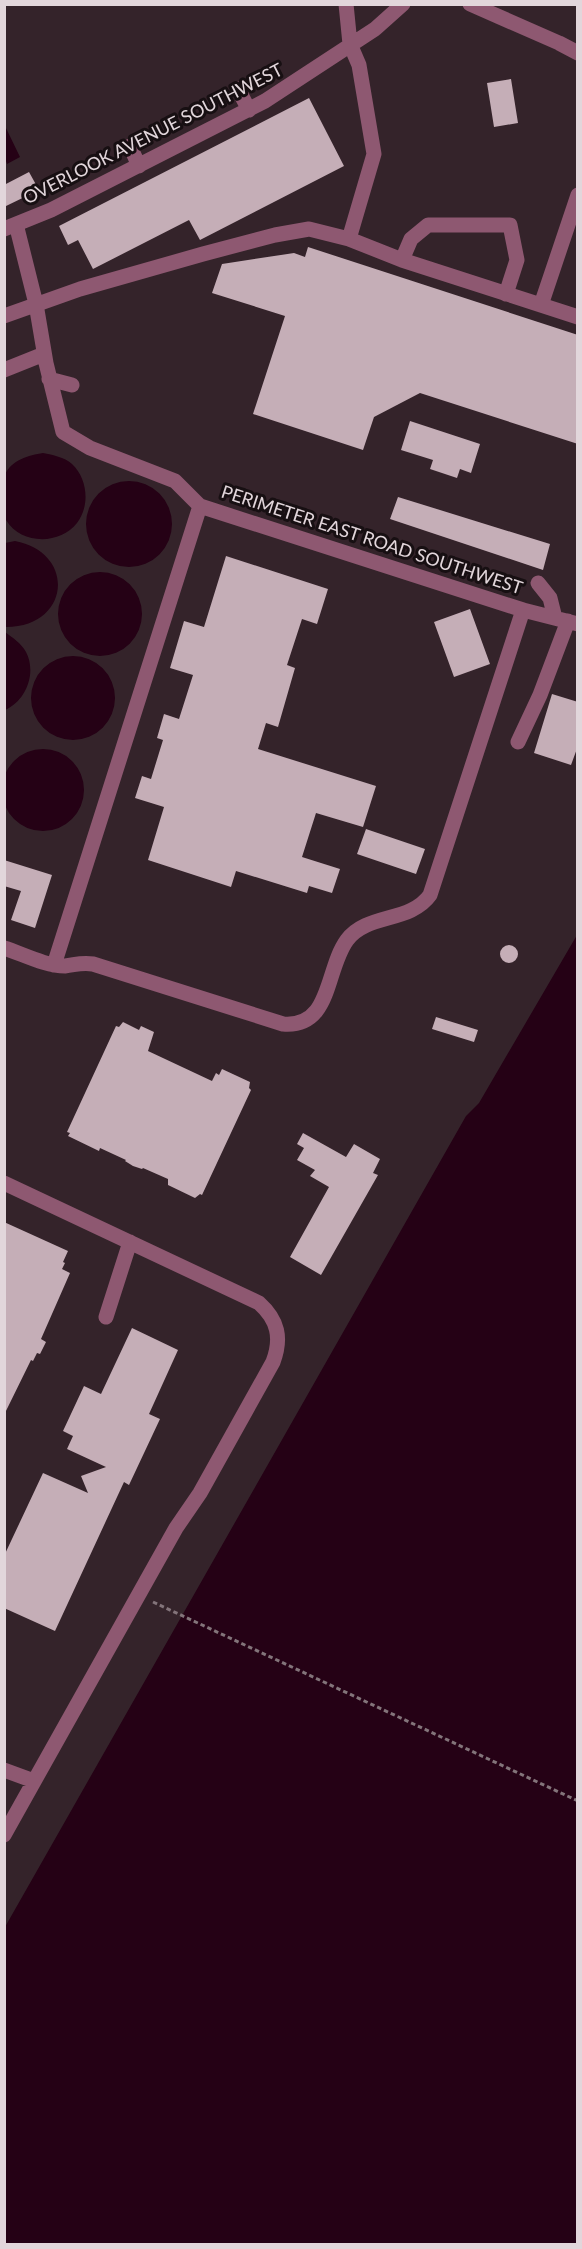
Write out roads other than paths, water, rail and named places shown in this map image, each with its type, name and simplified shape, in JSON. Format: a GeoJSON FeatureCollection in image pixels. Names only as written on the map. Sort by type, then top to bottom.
{"type":"FeatureCollection","features":[{"type":"Feature","properties":{"kind":"lane"},"geometry":{"type":"LineString","coordinates":[[346,4],[350,44],[358,65],[374,154],[349,238]]}},
{"type":"Feature","properties":{"kind":"lane","name":"OVERLOOK AVENUE SOUTHWEST"},"geometry":{"type":"LineString","coordinates":[[10,227],[58,202],[139,166],[249,110],[304,77],[375,29],[403,4]]}},
{"type":"Feature","properties":{"kind":"lane"},"geometry":{"type":"LineString","coordinates":[[470,4],[578,53]]}},
{"type":"Feature","properties":{"kind":"lane"},"geometry":{"type":"LineString","coordinates":[[238,88],[249,110]]}},
{"type":"Feature","properties":{"kind":"lane"},"geometry":{"type":"LineString","coordinates":[[130,146],[139,166]]}},
{"type":"Feature","properties":{"kind":"lane"},"geometry":{"type":"LineString","coordinates":[[541,305],[576,204]]}},
{"type":"Feature","properties":{"kind":"lane"},"geometry":{"type":"LineString","coordinates":[[402,260],[411,239],[428,225],[510,225],[517,260],[506,294]]}},
{"type":"Feature","properties":{"kind":"lane","name":"PERIMETER EAST ROAD SOUTHWEST"},"geometry":{"type":"LineString","coordinates":[[10,227],[36,304],[49,380],[63,432],[90,448],[175,481],[200,506],[523,610],[567,621]]}},
{"type":"Feature","properties":{"kind":"lane"},"geometry":{"type":"LineString","coordinates":[[4,316],[80,289],[275,235],[309,229],[349,238],[402,260],[578,317]]}},
{"type":"Feature","properties":{"kind":"lane"},"geometry":{"type":"LineString","coordinates":[[4,370],[44,354]]}},
{"type":"Feature","properties":{"kind":"lane"},"geometry":{"type":"LineString","coordinates":[[49,380],[72,385]]}},
{"type":"Feature","properties":{"kind":"lane"},"geometry":{"type":"LineString","coordinates":[[54,964],[200,506]]}},
{"type":"Feature","properties":{"kind":"lane"},"geometry":{"type":"LineString","coordinates":[[518,742],[540,695],[567,621],[538,583]]}},
{"type":"Feature","properties":{"kind":"lane"},"geometry":{"type":"LineString","coordinates":[[4,948],[54,964],[66,966],[80,962],[93,964],[283,1024],[295,1025],[308,1019],[318,1011],[337,959],[349,937],[371,925],[415,909],[424,904],[430,895],[523,610]]}},
{"type":"Feature","properties":{"kind":"lane"},"geometry":{"type":"LineString","coordinates":[[4,1183],[130,1242],[181,1262],[259,1303],[269,1312],[276,1324],[278,1336],[278,1349],[273,1362],[200,1493],[176,1528],[4,1835]]}},
{"type":"Feature","properties":{"kind":"lane"},"geometry":{"type":"LineString","coordinates":[[106,1317],[130,1242]]}},
{"type":"Feature","properties":{"kind":"lane"},"geometry":{"type":"LineString","coordinates":[[4,1770],[34,1781]]}}]}
